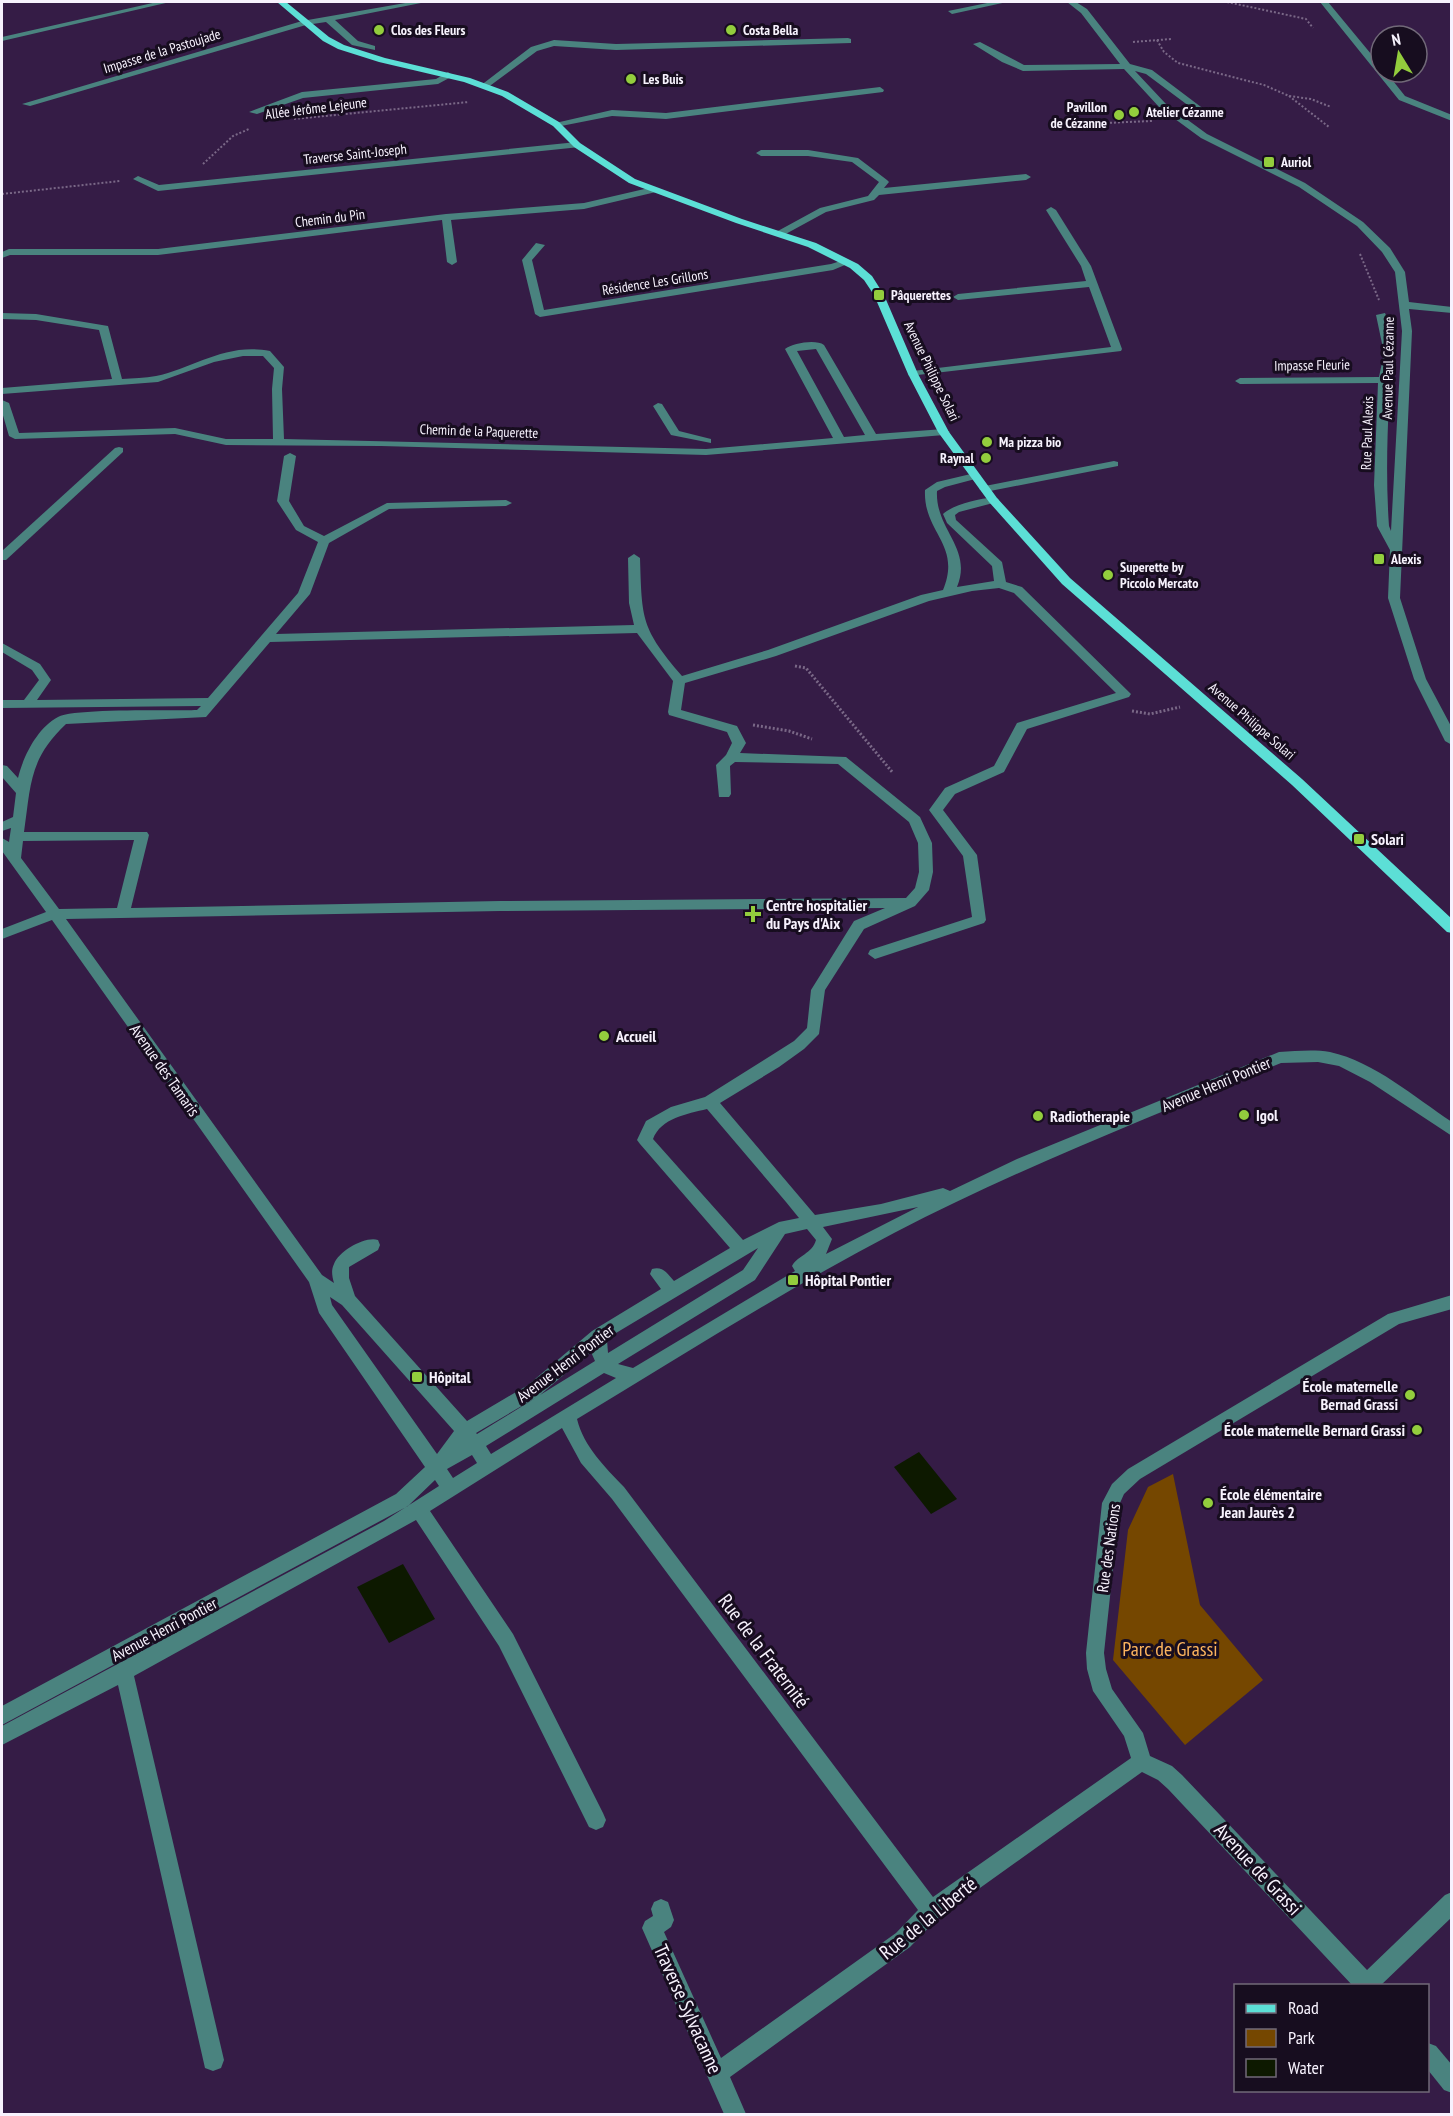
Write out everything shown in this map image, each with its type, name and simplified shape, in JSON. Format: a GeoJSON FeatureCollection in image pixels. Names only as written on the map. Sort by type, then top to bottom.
{"type":"FeatureCollection","features":[{"type":"Feature","properties":{"kind":"main road","name":"Avenue Philippe Solari"},"geometry":{"type":"LineString","coordinates":[[280,2],[326,39],[356,53],[448,75],[505,94],[556,124],[577,145],[618,174],[653,190],[812,245],[847,262],[868,278],[879,295],[913,374],[944,432],[993,500],[1066,581],[1297,782],[1451,927]]}},
{"type":"Feature","properties":{"kind":"street"},"geometry":{"type":"LineString","coordinates":[[2,39],[166,2]]}},
{"type":"Feature","properties":{"kind":"street","name":"Impasse de la Pastoujade"},"geometry":{"type":"LineString","coordinates":[[27,104],[167,65],[304,22],[422,2]]}},
{"type":"Feature","properties":{"kind":"street"},"geometry":{"type":"LineString","coordinates":[[952,11],[1003,2]]}},
{"type":"Feature","properties":{"kind":"street","name":"Avenue Paul Cézanne"},"geometry":{"type":"LineString","coordinates":[[1071,2],[1084,11],[1154,98],[1204,136],[1302,185],[1360,224],[1386,250],[1400,272],[1407,331],[1394,598],[1420,679],[1452,741]]}},
{"type":"Feature","properties":{"kind":"street"},"geometry":{"type":"LineString","coordinates":[[1324,2],[1402,98],[1452,118]]}},
{"type":"Feature","properties":{"kind":"street"},"geometry":{"type":"LineString","coordinates":[[327,18],[355,43],[372,48]]}},
{"type":"Feature","properties":{"kind":"street"},"geometry":{"type":"LineString","coordinates":[[484,86],[534,49],[554,43],[616,47],[848,41]]}},
{"type":"Feature","properties":{"kind":"street"},"geometry":{"type":"LineString","coordinates":[[977,44],[1009,64],[1023,68],[1128,66],[1149,72],[1204,113]]}},
{"type":"Feature","properties":{"kind":"street"},"geometry":{"type":"LineString","coordinates":[[254,111],[302,95],[438,81],[448,75]]}},
{"type":"Feature","properties":{"kind":"street"},"geometry":{"type":"LineString","coordinates":[[556,124],[612,113],[666,116],[880,90]]}},
{"type":"Feature","properties":{"kind":"street","name":"Traverse Saint-Joseph"},"geometry":{"type":"LineString","coordinates":[[138,179],[158,188],[577,145]]}},
{"type":"Feature","properties":{"kind":"street"},"geometry":{"type":"LineString","coordinates":[[760,153],[808,153],[855,160],[884,182],[871,198],[823,210],[779,234]]}},
{"type":"Feature","properties":{"kind":"street"},"geometry":{"type":"LineString","coordinates":[[876,192],[1026,177]]}},
{"type":"Feature","properties":{"kind":"street","name":"Chemin du Pin"},"geometry":{"type":"LineString","coordinates":[[5,253],[158,252],[446,217],[584,206],[653,190]]}},
{"type":"Feature","properties":{"kind":"street"},"geometry":{"type":"LineString","coordinates":[[913,374],[1117,349],[1086,266],[1051,210]]}},
{"type":"Feature","properties":{"kind":"street"},"geometry":{"type":"LineString","coordinates":[[446,217],[452,262]]}},
{"type":"Feature","properties":{"kind":"street","name":"Résidence Les Grillons"},"geometry":{"type":"LineString","coordinates":[[540,245],[527,260],[540,314],[833,267],[847,262]]}},
{"type":"Feature","properties":{"kind":"street"},"geometry":{"type":"LineString","coordinates":[[958,297],[1093,283]]}},
{"type":"Feature","properties":{"kind":"street"},"geometry":{"type":"LineString","coordinates":[[1404,304],[1452,310]]}},
{"type":"Feature","properties":{"kind":"street","name":"Rue Paul Alexis"},"geometry":{"type":"LineString","coordinates":[[1381,315],[1389,353],[1384,380],[1380,485],[1383,526],[1396,549]]}},
{"type":"Feature","properties":{"kind":"street"},"geometry":{"type":"LineString","coordinates":[[2,316],[36,317],[104,328],[118,382]]}},
{"type":"Feature","properties":{"kind":"street"},"geometry":{"type":"LineString","coordinates":[[840,440],[790,349],[819,345],[872,438]]}},
{"type":"Feature","properties":{"kind":"street"},"geometry":{"type":"LineString","coordinates":[[2,391],[158,379],[211,359],[266,353],[279,367],[277,389],[279,442]]}},
{"type":"Feature","properties":{"kind":"street","name":"Impasse Fleurie"},"geometry":{"type":"LineString","coordinates":[[1240,381],[1384,380]]}},
{"type":"Feature","properties":{"kind":"street","name":"Chemin de la Paquerette"},"geometry":{"type":"LineString","coordinates":[[2,404],[4,404],[15,436],[175,431],[226,442],[706,452],[944,432]]}},
{"type":"Feature","properties":{"kind":"street"},"geometry":{"type":"LineString","coordinates":[[658,406],[675,433],[707,441]]}},
{"type":"Feature","properties":{"kind":"street"},"geometry":{"type":"LineString","coordinates":[[2,557],[119,450]]}},
{"type":"Feature","properties":{"kind":"street"},"geometry":{"type":"LineString","coordinates":[[290,456],[284,501],[300,528],[324,541]]}},
{"type":"Feature","properties":{"kind":"street"},"geometry":{"type":"LineString","coordinates":[[985,489],[1114,464]]}},
{"type":"Feature","properties":{"kind":"street"},"geometry":{"type":"LineString","coordinates":[[948,593],[956,578],[957,568],[947,537],[937,524],[928,500],[931,490],[941,484],[975,476]]}},
{"type":"Feature","properties":{"kind":"street"},"geometry":{"type":"LineString","coordinates":[[993,500],[955,510],[949,514],[951,521],[998,565],[1000,584]]}},
{"type":"Feature","properties":{"kind":"street"},"geometry":{"type":"LineString","coordinates":[[14,859],[29,762],[44,737],[62,720],[82,717],[201,714],[268,639],[304,594],[324,541],[387,506],[506,502]]}},
{"type":"Feature","properties":{"kind":"street"},"geometry":{"type":"LineString","coordinates":[[634,558],[637,615],[641,629],[660,658],[680,681]]}},
{"type":"Feature","properties":{"kind":"street"},"geometry":{"type":"LineString","coordinates":[[680,681],[772,653],[833,629],[948,593],[972,587],[1000,584],[1018,590],[1125,694],[1022,726],[999,768],[950,791],[936,810],[970,855],[979,920],[875,954]]}},
{"type":"Feature","properties":{"kind":"street"},"geometry":{"type":"LineString","coordinates":[[268,639],[641,629]]}},
{"type":"Feature","properties":{"kind":"street"},"geometry":{"type":"LineString","coordinates":[[2,647],[36,667],[45,680],[28,703]]}},
{"type":"Feature","properties":{"kind":"street"},"geometry":{"type":"LineString","coordinates":[[680,681],[674,712],[732,729],[739,743],[731,758],[723,765],[724,794]]}},
{"type":"Feature","properties":{"kind":"street"},"geometry":{"type":"LineString","coordinates":[[2,704],[211,702]]}},
{"type":"Feature","properties":{"kind":"street"},"geometry":{"type":"LineString","coordinates":[[54,704],[63,712],[62,720]]}},
{"type":"Feature","properties":{"kind":"street"},"geometry":{"type":"LineString","coordinates":[[731,758],[841,760],[915,820],[925,843],[926,872],[922,890],[910,903],[859,925],[818,990],[814,1030],[800,1045],[710,1102],[676,1112],[651,1125],[645,1140],[741,1249]]}},
{"type":"Feature","properties":{"kind":"street"},"geometry":{"type":"LineString","coordinates":[[2,769],[23,792]]}},
{"type":"Feature","properties":{"kind":"street"},"geometry":{"type":"LineString","coordinates":[[2,827],[19,820]]}},
{"type":"Feature","properties":{"kind":"street"},"geometry":{"type":"LineString","coordinates":[[16,837],[142,835],[123,912]]}},
{"type":"Feature","properties":{"kind":"street","name":"Avenue des Tamaris"},"geometry":{"type":"LineString","coordinates":[[2,842],[316,1280],[325,1308],[451,1489]]}},
{"type":"Feature","properties":{"kind":"street"},"geometry":{"type":"LineString","coordinates":[[2,934],[55,914],[512,906],[910,903]]}},
{"type":"Feature","properties":{"kind":"street","name":"Avenue Henri Pontier"},"geometry":{"type":"LineString","coordinates":[[2,1736],[419,1509],[793,1280],[890,1228],[1023,1162],[1280,1058],[1307,1056],[1332,1058],[1352,1065],[1452,1130]]}},
{"type":"Feature","properties":{"kind":"street"},"geometry":{"type":"LineString","coordinates":[[710,1102],[813,1222],[824,1239],[823,1248],[811,1260],[750,1295],[747,1309]]}},
{"type":"Feature","properties":{"kind":"street","name":"Avenue Henri Pontier"},"geometry":{"type":"LineString","coordinates":[[2,1716],[402,1500],[469,1438],[534,1390],[598,1336],[741,1249],[785,1227],[881,1210],[975,1186]]}},
{"type":"Feature","properties":{"kind":"street"},"geometry":{"type":"LineString","coordinates":[[469,1438],[605,1365],[749,1275],[758,1267],[773,1237],[785,1227]]}},
{"type":"Feature","properties":{"kind":"street"},"geometry":{"type":"LineString","coordinates":[[348,1300],[338,1273],[339,1264],[345,1258],[372,1245]]}},
{"type":"Feature","properties":{"kind":"street"},"geometry":{"type":"LineString","coordinates":[[658,1274],[672,1291]]}},
{"type":"Feature","properties":{"kind":"street","name":"Avenue des Tamaris"},"geometry":{"type":"LineString","coordinates":[[316,1280],[348,1300],[469,1438],[489,1465]]}},
{"type":"Feature","properties":{"kind":"street","name":"Rue des Nations"},"geometry":{"type":"LineString","coordinates":[[1141,1762],[1140,1744],[1100,1686],[1096,1671],[1095,1653],[1111,1503],[1118,1489],[1134,1474],[1394,1319],[1452,1302]]}},
{"type":"Feature","properties":{"kind":"street"},"geometry":{"type":"LineString","coordinates":[[598,1336],[598,1354],[605,1365],[614,1372],[637,1376]]}},
{"type":"Feature","properties":{"kind":"street","name":"Rue de la Fraternité"},"geometry":{"type":"LineString","coordinates":[[568,1416],[571,1433],[580,1450],[618,1493],[931,1911]]}},
{"type":"Feature","properties":{"kind":"street"},"geometry":{"type":"LineString","coordinates":[[419,1509],[467,1572],[506,1640],[596,1820]]}},
{"type":"Feature","properties":{"kind":"street"},"geometry":{"type":"LineString","coordinates":[[124,1671],[213,2060]]}},
{"type":"Feature","properties":{"kind":"street","name":"Rue de la Liberté"},"geometry":{"type":"LineString","coordinates":[[716,2074],[903,1940],[931,1911],[1141,1762]]}},
{"type":"Feature","properties":{"kind":"street","name":"Avenue de Grassi"},"geometry":{"type":"LineString","coordinates":[[1141,1762],[1165,1773],[1175,1782],[1367,1984]]}},
{"type":"Feature","properties":{"kind":"street"},"geometry":{"type":"LineString","coordinates":[[1369,1984],[1452,1902]]}},
{"type":"Feature","properties":{"kind":"street","name":"Traverse Sylvacanne"},"geometry":{"type":"LineString","coordinates":[[660,1909],[664,1920],[652,1928],[735,2115]]}},
{"type":"Feature","properties":{"kind":"street"},"geometry":{"type":"LineString","coordinates":[[1429,2055],[1452,2082]]}},
{"type":"Feature","properties":{"kind":"path"},"geometry":{"type":"LineString","coordinates":[[1227,2],[1306,19],[1313,28]]}},
{"type":"Feature","properties":{"kind":"path"},"geometry":{"type":"LineString","coordinates":[[1143,41],[1171,39]]}},
{"type":"Feature","properties":{"kind":"path"},"geometry":{"type":"LineString","coordinates":[[1157,40],[1164,52],[1178,63],[1264,86],[1288,96],[1329,127]]}},
{"type":"Feature","properties":{"kind":"path","name":"Allée Jérôme Lejeune"},"geometry":{"type":"LineString","coordinates":[[286,120],[470,102],[505,94]]}},
{"type":"Feature","properties":{"kind":"path"},"geometry":{"type":"LineString","coordinates":[[1288,96],[1311,99],[1330,107]]}},
{"type":"Feature","properties":{"kind":"path"},"geometry":{"type":"LineString","coordinates":[[1082,124],[1149,122],[1176,116]]}},
{"type":"Feature","properties":{"kind":"path","name":"Allée Jérôme Lejeune"},"geometry":{"type":"LineString","coordinates":[[196,169],[232,136],[257,126]]}},
{"type":"Feature","properties":{"kind":"path"},"geometry":{"type":"LineString","coordinates":[[2,194],[138,179]]}},
{"type":"Feature","properties":{"kind":"path"},"geometry":{"type":"LineString","coordinates":[[1360,253],[1378,295],[1381,315]]}},
{"type":"Feature","properties":{"kind":"path"},"geometry":{"type":"LineString","coordinates":[[772,653],[783,664],[806,668],[894,774]]}},
{"type":"Feature","properties":{"kind":"path"},"geometry":{"type":"LineString","coordinates":[[1112,698],[1122,707],[1138,714],[1156,713],[1204,702]]}},
{"type":"Feature","properties":{"kind":"green space","name":"Parc de Grassi"},"geometry":{"type":"Polygon","coordinates":[[[1173,1474],[1200,1605],[1263,1680],[1185,1745],[1113,1660],[1128,1530],[1148,1487],[1173,1474]]]}},
{"type":"Feature","properties":{"kind":"water"},"geometry":{"type":"Polygon","coordinates":[[[919,1452],[957,1499],[931,1514],[894,1467],[919,1452]]]}},
{"type":"Feature","properties":{"kind":"water"},"geometry":{"type":"Polygon","coordinates":[[[403,1564],[435,1619],[389,1643],[357,1587],[403,1564]]]}},
{"type":"Feature","properties":{"kind":"place","name":"Clos des Fleurs"},"geometry":{"type":"Point","coordinates":[379,30]}},
{"type":"Feature","properties":{"kind":"place","name":"Costa Bella"},"geometry":{"type":"Point","coordinates":[731,30]}},
{"type":"Feature","properties":{"kind":"place","name":"Les Buis"},"geometry":{"type":"Point","coordinates":[631,79]}},
{"type":"Feature","properties":{"kind":"place","name":"Atelier Cézanne"},"geometry":{"type":"Point","coordinates":[1134,112]}},
{"type":"Feature","properties":{"kind":"place","name":"Pavillon de Cézanne"},"geometry":{"type":"Point","coordinates":[1119,115]}},
{"type":"Feature","properties":{"kind":"place","name":"Auriol"},"geometry":{"type":"Point","coordinates":[1269,162]}},
{"type":"Feature","properties":{"kind":"place","name":"Pâquerettes"},"geometry":{"type":"Point","coordinates":[879,295]}},
{"type":"Feature","properties":{"kind":"place","name":"Ma pizza bio"},"geometry":{"type":"Point","coordinates":[987,442]}},
{"type":"Feature","properties":{"kind":"place","name":"Raynal"},"geometry":{"type":"Point","coordinates":[986,458]}},
{"type":"Feature","properties":{"kind":"place","name":"Alexis"},"geometry":{"type":"Point","coordinates":[1379,559]}},
{"type":"Feature","properties":{"kind":"place","name":"Superette by Piccolo Mercato"},"geometry":{"type":"Point","coordinates":[1108,575]}},
{"type":"Feature","properties":{"kind":"place","name":"Solari"},"geometry":{"type":"Point","coordinates":[1359,839]}},
{"type":"Feature","properties":{"kind":"place","name":"Centre hospitalier du Pays d'Aix"},"geometry":{"type":"Point","coordinates":[753,914]}},
{"type":"Feature","properties":{"kind":"place","name":"Accueil"},"geometry":{"type":"Point","coordinates":[604,1036]}},
{"type":"Feature","properties":{"kind":"place","name":"Igol"},"geometry":{"type":"Point","coordinates":[1244,1115]}},
{"type":"Feature","properties":{"kind":"place","name":"Radiotherapie"},"geometry":{"type":"Point","coordinates":[1038,1116]}},
{"type":"Feature","properties":{"kind":"place","name":"Hôpital Pontier"},"geometry":{"type":"Point","coordinates":[793,1280]}},
{"type":"Feature","properties":{"kind":"place","name":"Hôpital"},"geometry":{"type":"Point","coordinates":[417,1377]}},
{"type":"Feature","properties":{"kind":"place","name":"École maternelle Bernad Grassi"},"geometry":{"type":"Point","coordinates":[1410,1395]}},
{"type":"Feature","properties":{"kind":"place","name":"École maternelle Bernard Grassi"},"geometry":{"type":"Point","coordinates":[1417,1430]}},
{"type":"Feature","properties":{"kind":"place","name":"École élémentaire Jean Jaurès 2"},"geometry":{"type":"Point","coordinates":[1208,1503]}}]}
